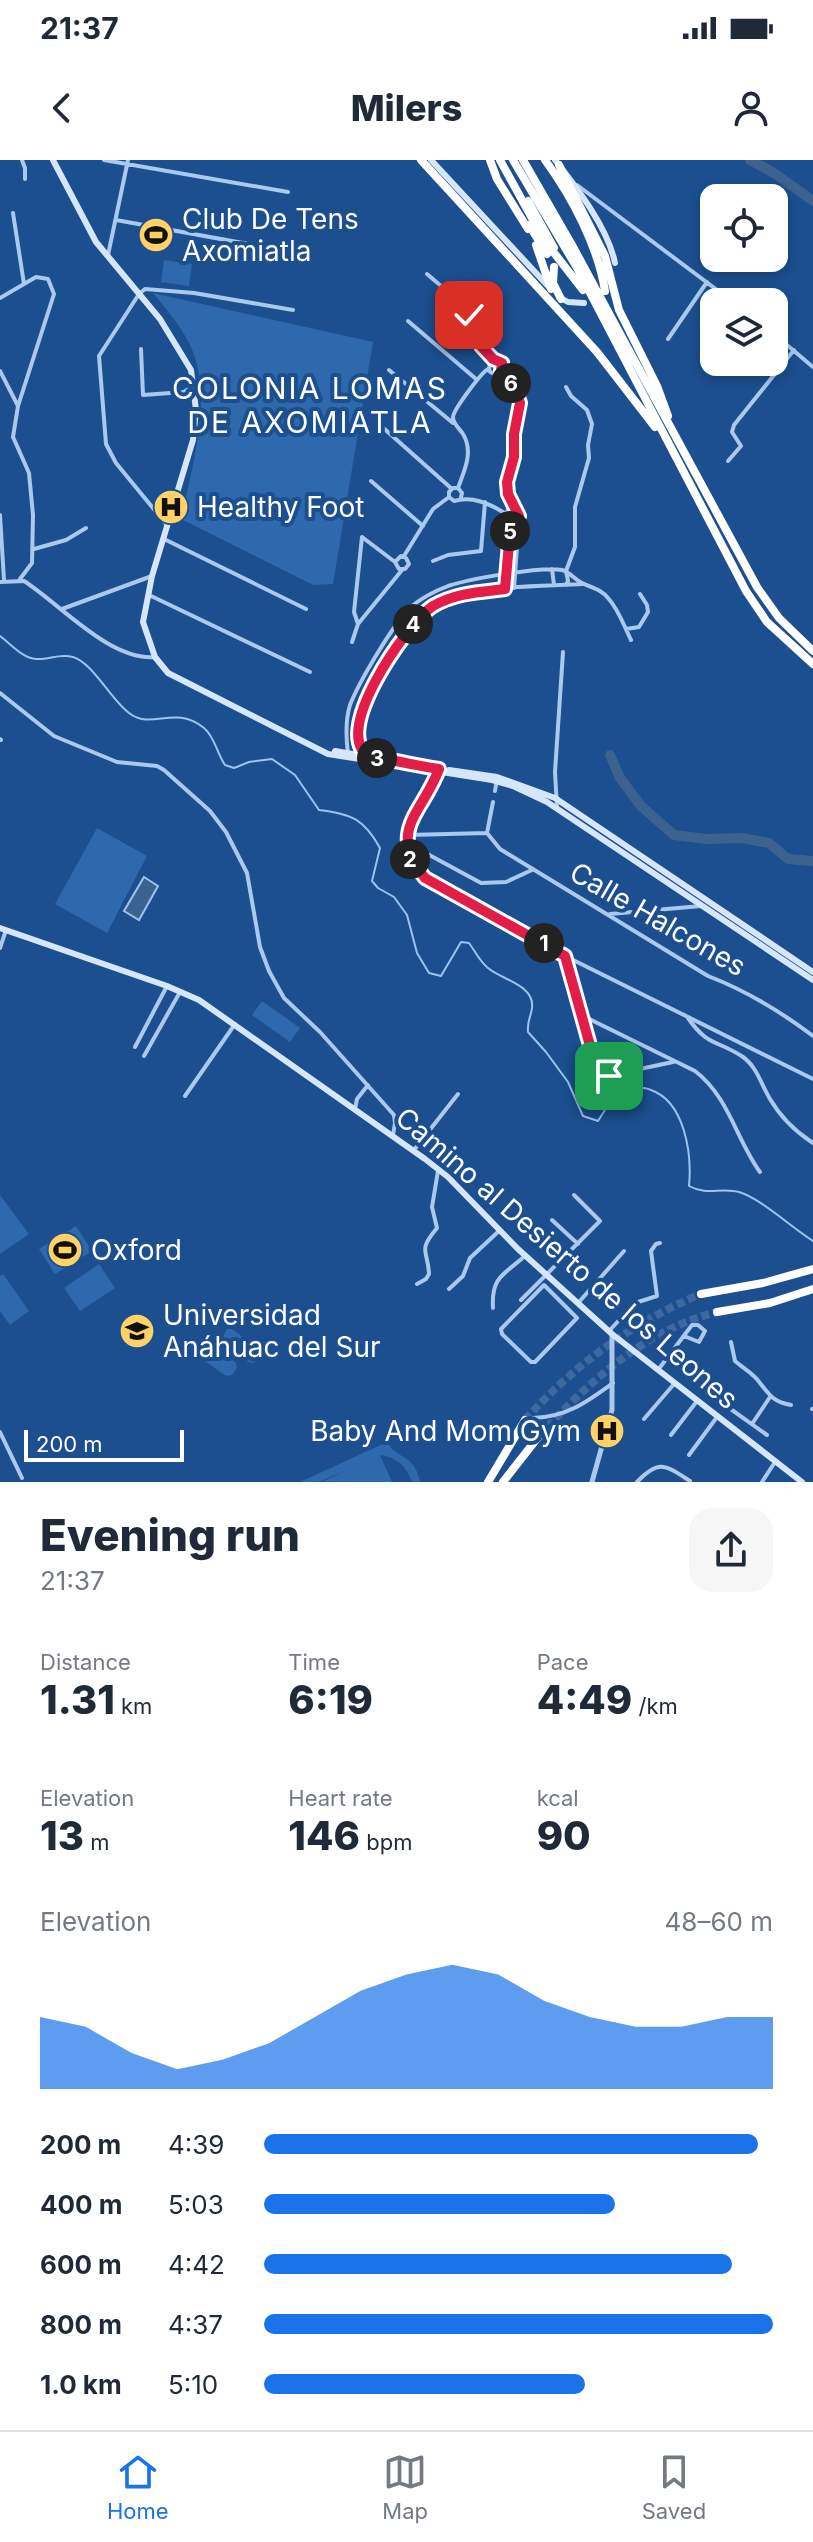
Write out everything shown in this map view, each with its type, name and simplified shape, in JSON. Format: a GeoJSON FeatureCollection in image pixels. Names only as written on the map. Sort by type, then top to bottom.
{"type":"FeatureCollection","features":[{"type":"Feature","properties":{"kind":"highway"},"geometry":{"type":"LineString","coordinates":[[421,160],[597,352],[676,457]]}},
{"type":"Feature","properties":{"kind":"highway"},"geometry":{"type":"LineString","coordinates":[[523,160],[757,587],[779,618],[813,651]]}},
{"type":"Feature","properties":{"kind":"highway"},"geometry":{"type":"LineString","coordinates":[[545,160],[563,187],[593,250],[606,289]]}},
{"type":"Feature","properties":{"kind":"highway"},"geometry":{"type":"LineString","coordinates":[[498,176],[504,162]]}},
{"type":"Feature","properties":{"kind":"highway"},"geometry":{"type":"LineString","coordinates":[[504,162],[510,192]]}},
{"type":"Feature","properties":{"kind":"highway"},"geometry":{"type":"LineString","coordinates":[[504,162],[552,252],[583,290],[606,327]]}},
{"type":"Feature","properties":{"kind":"highway"},"geometry":{"type":"LineString","coordinates":[[504,162],[535,205],[536,212]]}},
{"type":"Feature","properties":{"kind":"highway"},"geometry":{"type":"LineString","coordinates":[[504,162],[576,266],[746,591],[767,622],[813,664]]}},
{"type":"Feature","properties":{"kind":"highway"},"geometry":{"type":"LineString","coordinates":[[557,162],[605,256],[619,310],[657,386],[667,411],[667,421]]}},
{"type":"Feature","properties":{"kind":"highway"},"geometry":{"type":"LineString","coordinates":[[498,176],[538,241],[596,312]]}},
{"type":"Feature","properties":{"kind":"highway"},"geometry":{"type":"LineString","coordinates":[[498,176],[536,244],[551,289]]}},
{"type":"Feature","properties":{"kind":"highway"},"geometry":{"type":"LineString","coordinates":[[441,184],[467,202],[475,220]]}},
{"type":"Feature","properties":{"kind":"highway"},"geometry":{"type":"LineString","coordinates":[[521,194],[536,212],[554,249]]}},
{"type":"Feature","properties":{"kind":"highway"},"geometry":{"type":"LineString","coordinates":[[554,267],[553,283],[561,299]]}},
{"type":"Feature","properties":{"kind":"highway"},"geometry":{"type":"LineString","coordinates":[[701,1294],[741,1288],[813,1269]]}},
{"type":"Feature","properties":{"kind":"highway"},"geometry":{"type":"LineString","coordinates":[[717,1312],[770,1303],[813,1289]]}},
{"type":"Feature","properties":{"kind":"highway"},"geometry":{"type":"LineString","coordinates":[[488,1482],[529,1419]]}},
{"type":"Feature","properties":{"kind":"highway"},"geometry":{"type":"LineString","coordinates":[[503,1482],[539,1436]]}},
{"type":"Feature","properties":{"kind":"main road"},"geometry":{"type":"LineString","coordinates":[[53,160],[85,225],[107,258],[174,340],[191,370],[196,420],[193,440],[147,594],[143,622],[155,657],[168,673],[328,754],[497,779],[555,798],[813,972]]}},
{"type":"Feature","properties":{"kind":"main road"},"geometry":{"type":"LineString","coordinates":[[431,160],[561,299],[584,303]]}},
{"type":"Feature","properties":{"kind":"main road"},"geometry":{"type":"LineString","coordinates":[[557,162],[577,185],[613,253],[615,263]]}},
{"type":"Feature","properties":{"kind":"main road"},"geometry":{"type":"LineString","coordinates":[[316,746],[438,771]]}},
{"type":"Feature","properties":{"kind":"main road"},"geometry":{"type":"LineString","coordinates":[[497,779],[557,807],[813,980]]}},
{"type":"Feature","properties":{"kind":"main road","name":"Camino al Desierto de los Leones"},"geometry":{"type":"LineString","coordinates":[[3,929],[167,986],[199,1000],[235,1024],[414,1150],[611,1332],[802,1482]]}},
{"type":"Feature","properties":{"kind":"street"},"geometry":{"type":"LineString","coordinates":[[22,160],[25,179]]}},
{"type":"Feature","properties":{"kind":"street"},"geometry":{"type":"LineString","coordinates":[[104,160],[288,192]]}},
{"type":"Feature","properties":{"kind":"street"},"geometry":{"type":"LineString","coordinates":[[107,258],[128,162]]}},
{"type":"Feature","properties":{"kind":"street"},"geometry":{"type":"LineString","coordinates":[[577,185],[715,288]]}},
{"type":"Feature","properties":{"kind":"street"},"geometry":{"type":"LineString","coordinates":[[13,213],[24,284]]}},
{"type":"Feature","properties":{"kind":"street"},"geometry":{"type":"LineString","coordinates":[[116,220],[287,251]]}},
{"type":"Feature","properties":{"kind":"street"},"geometry":{"type":"LineString","coordinates":[[427,274],[461,303],[481,346],[493,359],[500,361],[501,371],[516,391],[520,403],[514,434],[514,457],[507,482],[508,494],[519,516],[514,588]]}},
{"type":"Feature","properties":{"kind":"street"},"geometry":{"type":"LineString","coordinates":[[0,298],[36,277],[45,277],[53,286],[54,294],[18,406],[13,437],[30,478],[34,549],[31,568],[20,579],[2,582],[0,515]]}},
{"type":"Feature","properties":{"kind":"street"},"geometry":{"type":"LineString","coordinates":[[668,339],[707,282]]}},
{"type":"Feature","properties":{"kind":"street"},"geometry":{"type":"LineString","coordinates":[[168,526],[116,463],[106,444],[99,356],[145,289],[293,310]]}},
{"type":"Feature","properties":{"kind":"street"},"geometry":{"type":"LineString","coordinates":[[408,321],[476,379]]}},
{"type":"Feature","properties":{"kind":"street"},"geometry":{"type":"LineString","coordinates":[[788,345],[813,367]]}},
{"type":"Feature","properties":{"kind":"street"},"geometry":{"type":"LineString","coordinates":[[141,349],[143,395],[184,392],[194,386]]}},
{"type":"Feature","properties":{"kind":"street"},"geometry":{"type":"LineString","coordinates":[[728,461],[741,446],[732,432],[734,425],[794,350]]}},
{"type":"Feature","properties":{"kind":"street"},"geometry":{"type":"LineString","coordinates":[[455,424],[454,409],[493,359]]}},
{"type":"Feature","properties":{"kind":"street"},"geometry":{"type":"LineString","coordinates":[[488,369],[494,374],[501,371]]}},
{"type":"Feature","properties":{"kind":"street"},"geometry":{"type":"LineString","coordinates":[[389,370],[455,424],[468,448],[468,461],[455,489],[433,509],[404,556],[395,562]]}},
{"type":"Feature","properties":{"kind":"street"},"geometry":{"type":"LineString","coordinates":[[0,371],[18,406]]}},
{"type":"Feature","properties":{"kind":"street"},"geometry":{"type":"LineString","coordinates":[[566,387],[587,410],[592,424],[589,458],[573,517],[575,547],[566,571],[566,585]]}},
{"type":"Feature","properties":{"kind":"street"},"geometry":{"type":"LineString","coordinates":[[380,425],[461,497],[485,502],[506,514],[511,521],[505,589]]}},
{"type":"Feature","properties":{"kind":"street"},"geometry":{"type":"LineString","coordinates":[[371,481],[423,526]]}},
{"type":"Feature","properties":{"kind":"street"},"geometry":{"type":"LineString","coordinates":[[449,497],[456,501],[461,497]]}},
{"type":"Feature","properties":{"kind":"street"},"geometry":{"type":"LineString","coordinates":[[433,561],[448,555],[481,551],[485,502]]}},
{"type":"Feature","properties":{"kind":"street"},"geometry":{"type":"LineString","coordinates":[[506,514],[514,509]]}},
{"type":"Feature","properties":{"kind":"street"},"geometry":{"type":"LineString","coordinates":[[511,521],[516,521],[519,516]]}},
{"type":"Feature","properties":{"kind":"street"},"geometry":{"type":"LineString","coordinates":[[34,549],[66,540],[86,528]]}},
{"type":"Feature","properties":{"kind":"street"},"geometry":{"type":"LineString","coordinates":[[358,624],[354,612],[362,537],[402,570]]}},
{"type":"Feature","properties":{"kind":"street"},"geometry":{"type":"LineString","coordinates":[[164,539],[306,609]]}},
{"type":"Feature","properties":{"kind":"street"},"geometry":{"type":"LineString","coordinates":[[352,642],[358,624],[409,564],[404,556]]}},
{"type":"Feature","properties":{"kind":"street"},"geometry":{"type":"LineString","coordinates":[[506,565],[514,566]]}},
{"type":"Feature","properties":{"kind":"street"},"geometry":{"type":"LineString","coordinates":[[552,569],[554,585]]}},
{"type":"Feature","properties":{"kind":"street"},"geometry":{"type":"LineString","coordinates":[[348,754],[350,705],[397,623],[410,608],[446,587],[505,575],[552,569],[566,571],[607,596],[616,607],[631,640]]}},
{"type":"Feature","properties":{"kind":"street"},"geometry":{"type":"LineString","coordinates":[[62,609],[152,576]]}},
{"type":"Feature","properties":{"kind":"street"},"geometry":{"type":"LineString","coordinates":[[20,579],[101,639],[125,652],[144,658],[155,657]]}},
{"type":"Feature","properties":{"kind":"street"},"geometry":{"type":"LineString","coordinates":[[371,757],[357,741],[360,715],[408,629],[420,616],[463,594],[583,584]]}},
{"type":"Feature","properties":{"kind":"street"},"geometry":{"type":"LineString","coordinates":[[147,594],[310,672]]}},
{"type":"Feature","properties":{"kind":"street"},"geometry":{"type":"LineString","coordinates":[[626,629],[639,627],[648,612],[640,594]]}},
{"type":"Feature","properties":{"kind":"street"},"geometry":{"type":"LineString","coordinates":[[557,807],[563,652]]}},
{"type":"Feature","properties":{"kind":"street"},"geometry":{"type":"LineString","coordinates":[[0,693],[54,736],[117,762],[157,766],[210,811],[226,832],[247,873],[260,947],[284,998],[320,1032],[394,1115],[393,1135]]}},
{"type":"Feature","properties":{"kind":"street"},"geometry":{"type":"LineString","coordinates":[[347,740],[357,741]]}},
{"type":"Feature","properties":{"kind":"street"},"geometry":{"type":"LineString","coordinates":[[438,771],[410,822],[408,835],[411,861],[425,878],[565,956],[813,1079]]}},
{"type":"Feature","properties":{"kind":"street"},"geometry":{"type":"LineString","coordinates":[[495,791],[497,779]]}},
{"type":"Feature","properties":{"kind":"street"},"geometry":{"type":"LineString","coordinates":[[408,835],[487,833],[493,802]]}},
{"type":"Feature","properties":{"kind":"street","name":"Calle Halcones"},"geometry":{"type":"LineString","coordinates":[[487,833],[500,849],[532,870],[708,976],[742,990],[782,1013],[813,1036]]}},
{"type":"Feature","properties":{"kind":"street"},"geometry":{"type":"LineString","coordinates":[[409,844],[481,883],[506,882],[532,870]]}},
{"type":"Feature","properties":{"kind":"street"},"geometry":{"type":"LineString","coordinates":[[608,914],[710,903]]}},
{"type":"Feature","properties":{"kind":"street"},"geometry":{"type":"LineString","coordinates":[[0,948],[3,929]]}},
{"type":"Feature","properties":{"kind":"street"},"geometry":{"type":"LineString","coordinates":[[565,956],[596,1067],[602,1077],[675,1062]]}},
{"type":"Feature","properties":{"kind":"street"},"geometry":{"type":"LineString","coordinates":[[135,1047],[167,986]]}},
{"type":"Feature","properties":{"kind":"street"},"geometry":{"type":"LineString","coordinates":[[144,1056],[180,992]]}},
{"type":"Feature","properties":{"kind":"street"},"geometry":{"type":"LineString","coordinates":[[581,1015],[706,1079],[718,1094],[760,1172]]}},
{"type":"Feature","properties":{"kind":"street"},"geometry":{"type":"LineString","coordinates":[[686,1016],[700,1036],[743,1057],[755,1070],[771,1100],[796,1130],[813,1143]]}},
{"type":"Feature","properties":{"kind":"street"},"geometry":{"type":"LineString","coordinates":[[185,1096],[235,1024]]}},
{"type":"Feature","properties":{"kind":"street"},"geometry":{"type":"LineString","coordinates":[[355,1109],[357,1099],[368,1085]]}},
{"type":"Feature","properties":{"kind":"street"},"geometry":{"type":"LineString","coordinates":[[414,1150],[458,1094]]}},
{"type":"Feature","properties":{"kind":"street"},"geometry":{"type":"LineString","coordinates":[[417,1284],[429,1274],[424,1252],[437,1228],[432,1207],[438,1170]]}},
{"type":"Feature","properties":{"kind":"street"},"geometry":{"type":"LineString","coordinates":[[521,1300],[600,1221],[574,1195]]}},
{"type":"Feature","properties":{"kind":"street"},"geometry":{"type":"LineString","coordinates":[[552,1220],[578,1244]]}},
{"type":"Feature","properties":{"kind":"street"},"geometry":{"type":"LineString","coordinates":[[449,1289],[463,1276],[470,1258],[500,1230]]}},
{"type":"Feature","properties":{"kind":"street"},"geometry":{"type":"LineString","coordinates":[[592,1482],[612,1410],[611,1332],[635,1303],[657,1296],[651,1251],[660,1243]]}},
{"type":"Feature","properties":{"kind":"street"},"geometry":{"type":"LineString","coordinates":[[567,1307],[624,1251]]}},
{"type":"Feature","properties":{"kind":"street"},"geometry":{"type":"LineString","coordinates":[[493,1308],[495,1282],[526,1255]]}},
{"type":"Feature","properties":{"kind":"street"},"geometry":{"type":"LineString","coordinates":[[542,1285],[567,1307],[577,1320],[535,1362],[528,1360],[502,1334],[501,1329],[542,1285]]}},
{"type":"Feature","properties":{"kind":"street"},"geometry":{"type":"LineString","coordinates":[[658,1371],[684,1336],[695,1324],[705,1331],[699,1342],[684,1336]]}},
{"type":"Feature","properties":{"kind":"street"},"geometry":{"type":"LineString","coordinates":[[731,1342],[735,1361],[760,1382],[775,1401],[791,1405]]}},
{"type":"Feature","properties":{"kind":"street"},"geometry":{"type":"LineString","coordinates":[[529,1419],[555,1417],[584,1404],[613,1383]]}},
{"type":"Feature","properties":{"kind":"street"},"geometry":{"type":"LineString","coordinates":[[644,1419],[674,1384]]}},
{"type":"Feature","properties":{"kind":"street"},"geometry":{"type":"LineString","coordinates":[[752,1424],[770,1397]]}},
{"type":"Feature","properties":{"kind":"street"},"geometry":{"type":"LineString","coordinates":[[718,1400],[767,1435]]}},
{"type":"Feature","properties":{"kind":"street"},"geometry":{"type":"LineString","coordinates":[[671,1435],[697,1401]]}},
{"type":"Feature","properties":{"kind":"street"},"geometry":{"type":"LineString","coordinates":[[689,1455],[717,1417]]}},
{"type":"Feature","properties":{"kind":"street"},"geometry":{"type":"LineString","coordinates":[[735,1431],[744,1418]]}},
{"type":"Feature","properties":{"kind":"street"},"geometry":{"type":"LineString","coordinates":[[0,1432],[22,1478]]}},
{"type":"Feature","properties":{"kind":"street"},"geometry":{"type":"LineString","coordinates":[[762,1482],[775,1462]]}},
{"type":"Feature","properties":{"kind":"street"},"geometry":{"type":"LineString","coordinates":[[637,1482],[655,1467],[662,1466],[690,1481]]}},
{"type":"Feature","properties":{"kind":"shaded area"},"geometry":{"type":"Polygon","coordinates":[[[164,260],[192,264],[189,286],[161,282],[164,260]]]}},
{"type":"Feature","properties":{"kind":"shaded area"},"geometry":{"type":"Polygon","coordinates":[[[153,293],[373,342],[333,584],[313,585],[181,519],[199,431],[200,385],[197,363],[189,343],[153,293]]]}},
{"type":"Feature","properties":{"kind":"shaded area"},"geometry":{"type":"Polygon","coordinates":[[[97,828],[147,856],[107,933],[55,904],[97,828]]]}},
{"type":"Feature","properties":{"kind":"shaded area"},"geometry":{"type":"Polygon","coordinates":[[[144,877],[158,886],[139,920],[124,911],[144,877]]]}},
{"type":"Feature","properties":{"kind":"shaded area"},"geometry":{"type":"Polygon","coordinates":[[[262,1001],[300,1028],[290,1042],[252,1015],[262,1001]]]}},
{"type":"Feature","properties":{"kind":"shaded area","name":"Oxford"},"geometry":{"type":"Polygon","coordinates":[[[0,1195],[29,1234],[0,1254],[0,1195]]]}},
{"type":"Feature","properties":{"kind":"shaded area","name":"Oxford"},"geometry":{"type":"Polygon","coordinates":[[[76,1226],[92,1251],[55,1274],[39,1249],[76,1226]]]}},
{"type":"Feature","properties":{"kind":"shaded area","name":"Oxford"},"geometry":{"type":"Polygon","coordinates":[[[99,1264],[115,1288],[80,1311],[64,1288],[99,1264]]]}},
{"type":"Feature","properties":{"kind":"shaded area","name":"Oxford"},"geometry":{"type":"Polygon","coordinates":[[[3,1274],[29,1311],[10,1325],[0,1311],[0,1276],[3,1274]]]}},
{"type":"Feature","properties":{"kind":"shaded area"},"geometry":{"type":"Polygon","coordinates":[[[227,1329],[232,1329],[259,1349],[261,1355],[254,1363],[220,1342],[227,1329]]]}},
{"type":"Feature","properties":{"kind":"shaded area"},"geometry":{"type":"Polygon","coordinates":[[[209,1342],[236,1363],[237,1368],[232,1375],[226,1376],[198,1356],[204,1343],[209,1342]]]}},
{"type":"Feature","properties":{"kind":"shaded area"},"geometry":{"type":"Polygon","coordinates":[[[387,1442],[414,1466],[420,1482],[412,1482],[407,1471],[396,1460],[380,1455],[392,1482],[322,1482],[346,1470],[319,1482],[300,1482],[387,1442]]]}},
{"type":"Feature","properties":{"kind":"waterway"},"geometry":{"type":"LineString","coordinates":[[750,160],[813,201]]}},
{"type":"Feature","properties":{"kind":"waterway"},"geometry":{"type":"LineString","coordinates":[[0,636],[31,658],[68,656],[80,661],[88,666],[122,707],[138,718],[173,717],[193,721],[208,732],[225,765],[234,768],[272,759],[295,775],[319,810],[349,816],[362,824],[380,848],[372,881],[394,897],[407,915],[417,953],[429,973],[441,976],[461,942],[469,943],[488,968],[523,988],[532,1000],[528,1032],[568,1082],[583,1116],[598,1121],[619,1088],[644,1088],[663,1096],[679,1117],[684,1130],[689,1159],[689,1186],[747,1195],[813,1241]]}},
{"type":"Feature","properties":{"kind":"waterway"},"geometry":{"type":"LineString","coordinates":[[610,755],[620,778],[641,806],[674,835],[707,839],[742,838],[769,843],[788,859],[813,861]]}},
{"type":"Feature","properties":{"kind":"tunnel"},"geometry":{"type":"LineString","coordinates":[[525,1420],[563,1381],[606,1347],[652,1318],[701,1294]]}},
{"type":"Feature","properties":{"kind":"tunnel"},"geometry":{"type":"LineString","coordinates":[[539,1436],[577,1397],[619,1361],[665,1332],[717,1312]]}},
{"type":"Feature","properties":{"kind":"place","name":"Club De Tens Axomiatla"},"geometry":{"type":"Point","coordinates":[156,235]}},
{"type":"Feature","properties":{"kind":"place","name":"Healthy Foot"},"geometry":{"type":"Point","coordinates":[171,507]}},
{"type":"Feature","properties":{"kind":"place","name":"Oxford"},"geometry":{"type":"Point","coordinates":[65,1250]}},
{"type":"Feature","properties":{"kind":"place","name":"Universidad Anáhuac del Sur"},"geometry":{"type":"Point","coordinates":[137,1331]}},
{"type":"Feature","properties":{"kind":"place","name":"Baby And Mom Gym"},"geometry":{"type":"Point","coordinates":[607,1431]}},
{"type":"Feature","properties":{"kind":"district","name":"COLONIA LOMAS DE AXOMIATLA"},"geometry":{"type":"Point","coordinates":[310,406]}},
{"type":"Feature","properties":{"kind":"route"},"geometry":{"type":"LineString","coordinates":[[469,315],[481,346],[493,359],[502,363],[501,371],[516,391],[520,403],[514,434],[514,457],[507,482],[508,494],[519,516],[516,521],[511,521],[505,589],[463,594],[433,606],[420,616],[408,629],[372,691],[360,715],[357,741],[371,757],[439,769],[408,828],[411,861],[425,878],[565,956],[596,1067],[599,1075],[609,1076]]}}]}
